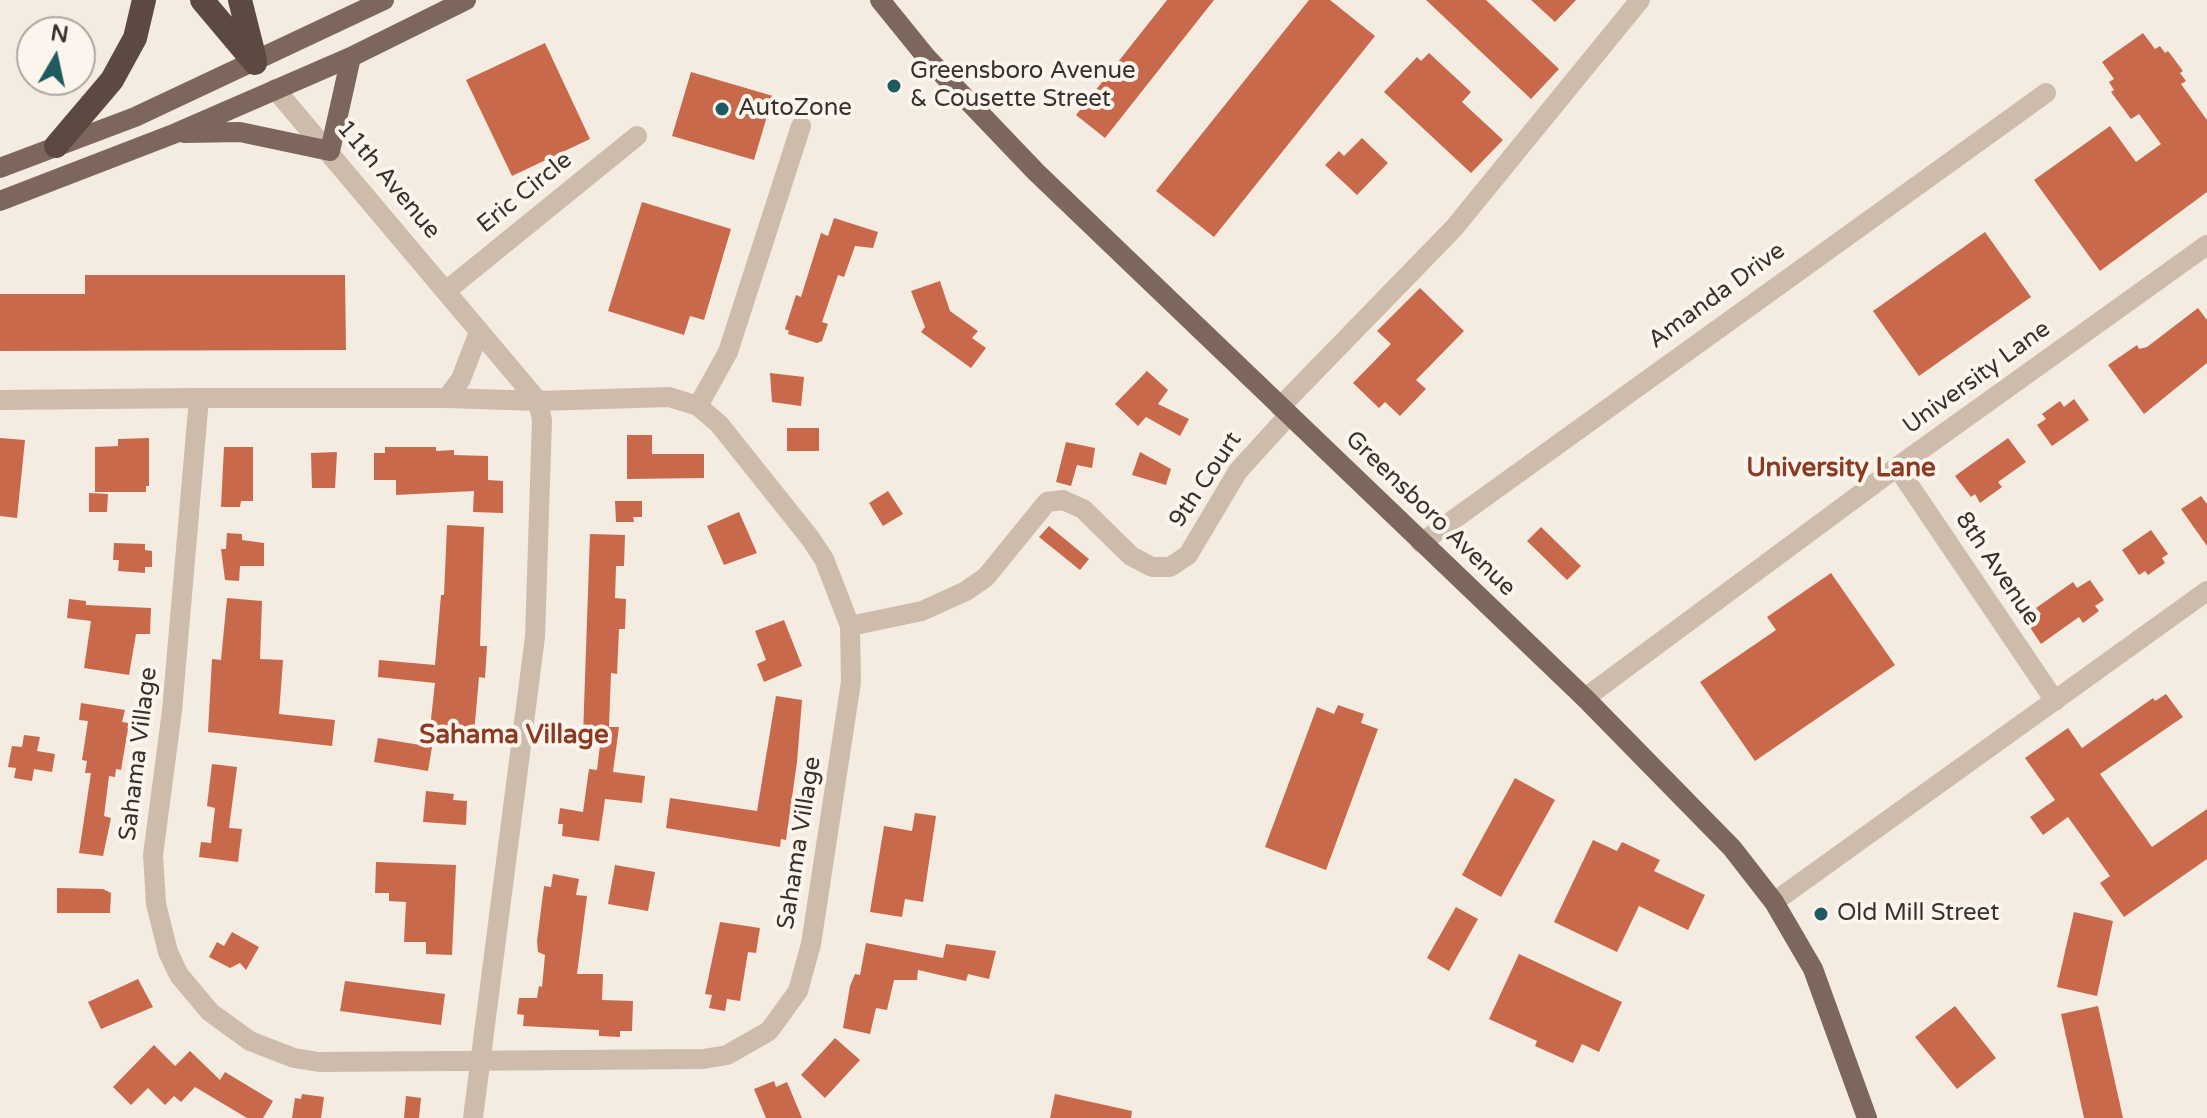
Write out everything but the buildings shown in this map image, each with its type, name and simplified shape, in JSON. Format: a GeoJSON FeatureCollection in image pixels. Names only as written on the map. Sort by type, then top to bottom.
{"type":"FeatureCollection","features":[{"type":"Feature","properties":{"kind":"highway"},"geometry":{"type":"LineString","coordinates":[[56,146],[112,80],[135,38],[144,0]]}},
{"type":"Feature","properties":{"kind":"highway"},"geometry":{"type":"LineString","coordinates":[[202,0],[255,63]]}},
{"type":"Feature","properties":{"kind":"highway"},"geometry":{"type":"LineString","coordinates":[[240,0],[255,63]]}},
{"type":"Feature","properties":{"kind":"main road"},"geometry":{"type":"LineString","coordinates":[[0,168],[135,117],[384,0]]}},
{"type":"Feature","properties":{"kind":"main road"},"geometry":{"type":"LineString","coordinates":[[0,201],[176,133],[351,57],[466,0]]}},
{"type":"Feature","properties":{"kind":"main road","name":"Greensboro Avenue"},"geometry":{"type":"LineString","coordinates":[[880,0],[909,36],[1036,172],[1585,698],[1732,848],[1774,902],[1813,969],[1862,1114]]}},
{"type":"Feature","properties":{"kind":"main road"},"geometry":{"type":"LineString","coordinates":[[901,0],[909,36]]}},
{"type":"Feature","properties":{"kind":"main road"},"geometry":{"type":"LineString","coordinates":[[176,133],[240,132],[330,151],[351,57]]}},
{"type":"Feature","properties":{"kind":"main road","name":"11th Avenue"},"geometry":{"type":"LineString","coordinates":[[255,63],[275,89]]}},
{"type":"Feature","properties":{"kind":"street","name":"9th Court"},"geometry":{"type":"LineString","coordinates":[[850,626],[922,611],[966,591],[986,577],[1047,502],[1063,500],[1083,509],[1131,556],[1152,567],[1170,567],[1188,555],[1238,471],[1285,411],[1454,228],[1640,0]]}},
{"type":"Feature","properties":{"kind":"street","name":"11th Avenue"},"geometry":{"type":"LineString","coordinates":[[275,89],[538,401]]}},
{"type":"Feature","properties":{"kind":"street","name":"Amanda Drive"},"geometry":{"type":"LineString","coordinates":[[1421,543],[2046,93]]}},
{"type":"Feature","properties":{"kind":"street"},"geometry":{"type":"LineString","coordinates":[[0,400],[447,398],[538,401],[669,397],[698,406],[728,352],[801,126]]}},
{"type":"Feature","properties":{"kind":"street","name":"Eric Circle"},"geometry":{"type":"LineString","coordinates":[[446,291],[637,136]]}},
{"type":"Feature","properties":{"kind":"street","name":"University Lane"},"geometry":{"type":"LineString","coordinates":[[1585,698],[1897,467],[2207,245]]}},
{"type":"Feature","properties":{"kind":"street"},"geometry":{"type":"LineString","coordinates":[[447,398],[461,379],[479,332]]}},
{"type":"Feature","properties":{"kind":"street","name":"Sahama Village"},"geometry":{"type":"LineString","coordinates":[[199,398],[172,711],[153,830],[156,904],[168,952],[179,975],[210,1012],[250,1041],[271,1050],[319,1062],[703,1059],[727,1055],[749,1044],[786,1013],[798,991],[811,944],[851,682],[850,626],[824,559],[810,538],[719,424],[698,406]]}},
{"type":"Feature","properties":{"kind":"street"},"geometry":{"type":"LineString","coordinates":[[473,1118],[535,637],[542,420],[538,401]]}},
{"type":"Feature","properties":{"kind":"street","name":"8th Avenue"},"geometry":{"type":"LineString","coordinates":[[1897,467],[2055,701]]}},
{"type":"Feature","properties":{"kind":"street"},"geometry":{"type":"LineString","coordinates":[[1774,902],[2207,591]]}},
{"type":"Feature","properties":{"kind":"place","name":"Greensboro Avenue & Cousette Street"},"geometry":{"type":"Point","coordinates":[894,86]}},
{"type":"Feature","properties":{"kind":"place","name":"AutoZone"},"geometry":{"type":"Point","coordinates":[722,109]}},
{"type":"Feature","properties":{"kind":"place","name":"Old Mill Street"},"geometry":{"type":"Point","coordinates":[1821,914]}},
{"type":"Feature","properties":{"kind":"district","name":"University Lane"},"geometry":{"type":"Point","coordinates":[1841,469]}},
{"type":"Feature","properties":{"kind":"district","name":"Sahama Village"},"geometry":{"type":"Point","coordinates":[514,736]}}]}
